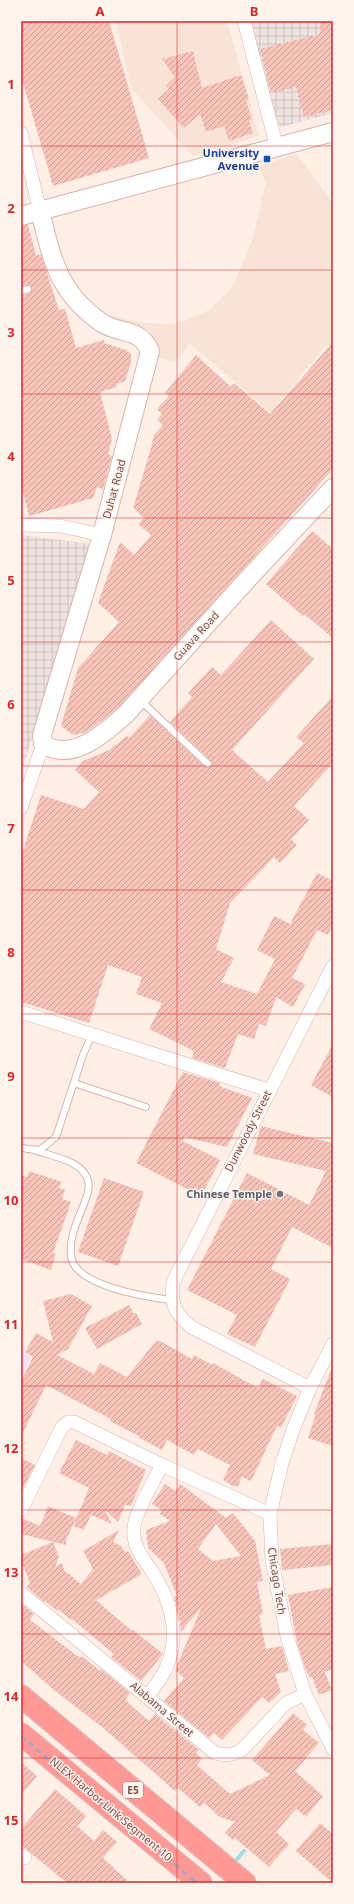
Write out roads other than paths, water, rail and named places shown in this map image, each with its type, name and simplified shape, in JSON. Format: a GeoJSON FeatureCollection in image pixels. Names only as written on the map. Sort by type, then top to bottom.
{"type":"FeatureCollection","features":[{"type":"Feature","properties":{"kind":"highway","name":"E5"},"geometry":{"type":"LineString","coordinates":[[21,1696],[245,1883]]}},
{"type":"Feature","properties":{"kind":"highway","name":"NLEX Harbor Link Segment 10"},"geometry":{"type":"LineString","coordinates":[[21,1734],[201,1883]]}},
{"type":"Feature","properties":{"kind":"street"},"geometry":{"type":"LineString","coordinates":[[244,21],[278,148]]}},
{"type":"Feature","properties":{"kind":"street"},"geometry":{"type":"LineString","coordinates":[[21,216],[333,132]]}},
{"type":"Feature","properties":{"kind":"street"},"geometry":{"type":"LineString","coordinates":[[21,133],[40,211]]}},
{"type":"Feature","properties":{"kind":"street","name":"Duhat Road"},"geometry":{"type":"LineString","coordinates":[[21,808],[43,744],[42,735],[102,535],[150,351],[145,341],[137,335],[104,324],[88,311],[61,282],[52,260],[40,211]]}},
{"type":"Feature","properties":{"kind":"street","name":"Guava Road"},"geometry":{"type":"LineString","coordinates":[[43,744],[53,750],[71,749],[91,742],[111,727],[139,699],[333,488]]}},
{"type":"Feature","properties":{"kind":"street"},"geometry":{"type":"LineString","coordinates":[[21,525],[62,526],[102,535]]}},
{"type":"Feature","properties":{"kind":"street","name":"Dunwoody Street"},"geometry":{"type":"LineString","coordinates":[[171,1300],[173,1282],[268,1090],[333,966]]}},
{"type":"Feature","properties":{"kind":"street"},"geometry":{"type":"LineString","coordinates":[[21,1012],[268,1090]]}},
{"type":"Feature","properties":{"kind":"street"},"geometry":{"type":"LineString","coordinates":[[171,1300],[177,1315],[191,1327],[310,1388]]}},
{"type":"Feature","properties":{"kind":"street","name":"Chicago Tech"},"geometry":{"type":"LineString","coordinates":[[333,1344],[310,1388],[293,1430],[284,1457],[270,1514],[272,1561],[276,1589],[287,1636],[305,1694],[333,1748]]}},
{"type":"Feature","properties":{"kind":"street"},"geometry":{"type":"LineString","coordinates":[[21,1510],[62,1427],[68,1422],[74,1422],[162,1465],[270,1514]]}},
{"type":"Feature","properties":{"kind":"street"},"geometry":{"type":"LineString","coordinates":[[147,1697],[167,1667],[174,1634],[171,1614],[165,1594],[153,1573],[138,1553],[134,1526],[142,1505],[162,1465]]}},
{"type":"Feature","properties":{"kind":"street","name":"Alabama Street"},"geometry":{"type":"LineString","coordinates":[[21,1593],[215,1753],[224,1756],[233,1755],[242,1750],[286,1703],[305,1694]]}},
{"type":"Feature","properties":{"kind":"lane"},"geometry":{"type":"LineString","coordinates":[[21,291],[28,289]]}},
{"type":"Feature","properties":{"kind":"lane"},"geometry":{"type":"LineString","coordinates":[[139,699],[208,764]]}},
{"type":"Feature","properties":{"kind":"lane"},"geometry":{"type":"LineString","coordinates":[[34,1150],[40,1150],[56,1137],[92,1034]]}},
{"type":"Feature","properties":{"kind":"lane"},"geometry":{"type":"LineString","coordinates":[[74,1083],[146,1107]]}},
{"type":"Feature","properties":{"kind":"lane"},"geometry":{"type":"LineString","coordinates":[[21,1147],[75,1164],[86,1175],[89,1189],[88,1194],[74,1229],[70,1246],[71,1257],[77,1270],[96,1282],[146,1297],[171,1300]]}},
{"type":"Feature","properties":{"kind":"waterway"},"geometry":{"type":"LineString","coordinates":[[233,1864],[244,1851]]}},
{"type":"Feature","properties":{"kind":"railway"},"geometry":{"type":"LineString","coordinates":[[21,1736],[197,1883]]}},
{"type":"Feature","properties":{"kind":"place","name":"University Avenue"},"geometry":{"type":"Point","coordinates":[267,159]}},
{"type":"Feature","properties":{"kind":"place","name":"Chinese Temple"},"geometry":{"type":"Point","coordinates":[280,1194]}}]}
